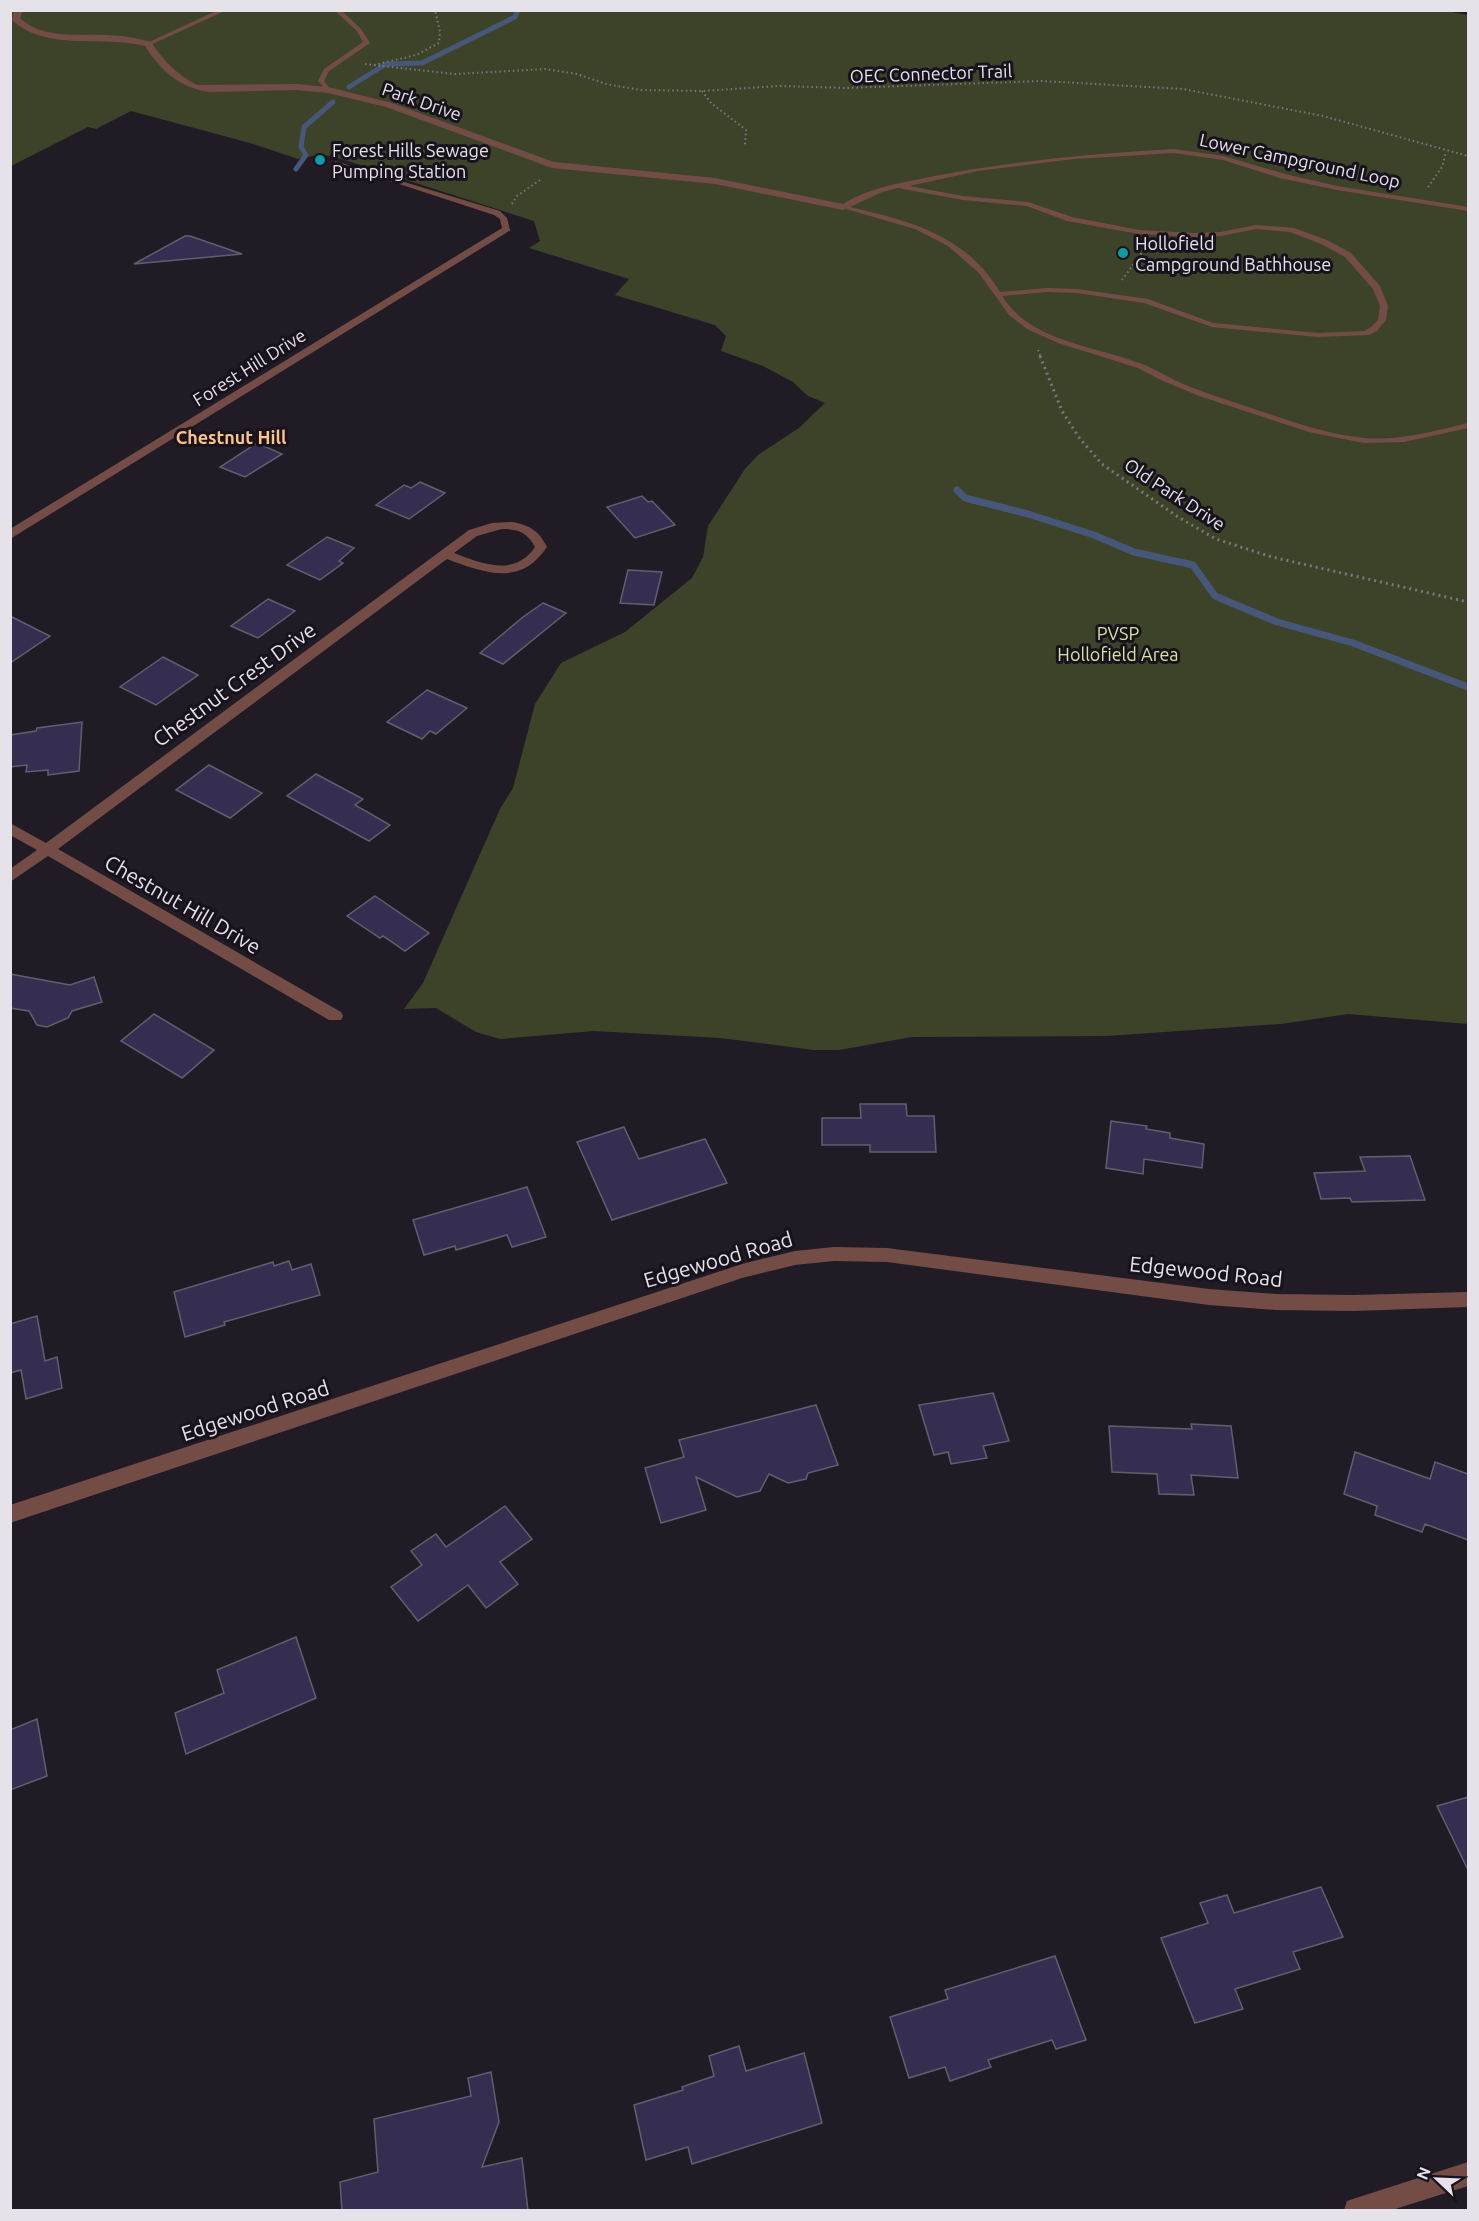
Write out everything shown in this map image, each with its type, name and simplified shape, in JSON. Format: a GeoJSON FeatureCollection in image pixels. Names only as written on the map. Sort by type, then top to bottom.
{"type":"FeatureCollection","features":[{"type":"Feature","properties":{"kind":"street"},"geometry":{"type":"LineString","coordinates":[[19,10],[15,18],[27,29],[43,33],[117,38],[148,44]]}},
{"type":"Feature","properties":{"kind":"street","name":"Park Drive"},"geometry":{"type":"LineString","coordinates":[[148,44],[159,61],[183,81],[195,87],[209,89],[296,87],[328,90],[389,105],[552,165],[573,169],[659,175],[715,182],[843,207]]}},
{"type":"Feature","properties":{"kind":"street","name":"Forest Hill Drive"},"geometry":{"type":"LineString","coordinates":[[10,535],[506,230]]}},
{"type":"Feature","properties":{"kind":"street","name":"Chestnut Crest Drive"},"geometry":{"type":"LineString","coordinates":[[10,877],[473,533],[492,526],[507,525],[525,528],[537,536],[541,547],[536,556],[525,565],[495,570],[478,567],[446,554]]}},
{"type":"Feature","properties":{"kind":"street","name":"Chestnut Hill Drive"},"geometry":{"type":"LineString","coordinates":[[10,828],[335,1016]]}},
{"type":"Feature","properties":{"kind":"street","name":"Edgewood Road"},"geometry":{"type":"LineString","coordinates":[[10,1514],[742,1272],[795,1258],[834,1254],[887,1255],[1209,1297],[1276,1302],[1354,1304],[1468,1300]]}},
{"type":"Feature","properties":{"kind":"street"},"geometry":{"type":"LineString","coordinates":[[1356,2211],[1468,2174]]}},
{"type":"Feature","properties":{"kind":"lane"},"geometry":{"type":"LineString","coordinates":[[148,44],[225,10]]}},
{"type":"Feature","properties":{"kind":"lane"},"geometry":{"type":"LineString","coordinates":[[328,90],[321,81],[326,70],[367,43],[359,30],[337,10]]}},
{"type":"Feature","properties":{"kind":"lane","name":"Lower Campground Loop"},"geometry":{"type":"LineString","coordinates":[[843,207],[860,197],[898,186],[978,169],[1074,157],[1174,151],[1202,154],[1311,183],[1468,210]]}},
{"type":"Feature","properties":{"kind":"lane"},"geometry":{"type":"LineString","coordinates":[[337,162],[497,213],[503,218],[506,230]]}},
{"type":"Feature","properties":{"kind":"lane"},"geometry":{"type":"LineString","coordinates":[[898,186],[963,198],[1028,204],[1070,219],[1106,227],[1157,232],[1221,234],[1256,227],[1272,227],[1307,235],[1348,255],[1377,288],[1384,306],[1382,320],[1374,329],[1366,333],[1348,335],[1244,330],[1212,325],[1145,301],[1112,296],[1047,290],[998,294]]}},
{"type":"Feature","properties":{"kind":"lane"},"geometry":{"type":"LineString","coordinates":[[843,207],[936,234],[958,249],[975,265],[1006,308],[1018,319],[1049,335],[1141,366],[1154,374],[1216,399],[1332,435],[1385,441],[1424,436],[1468,426]]}},
{"type":"Feature","properties":{"kind":"path","name":"OEC Connector Trail"},"geometry":{"type":"LineString","coordinates":[[435,10],[434,15],[442,31],[439,43],[429,51],[408,59],[370,66],[454,74],[545,69],[577,74],[606,84],[641,90],[702,91],[779,86],[847,87],[1041,81],[1171,88],[1241,99],[1323,116],[1398,136],[1446,152],[1468,156]]}},
{"type":"Feature","properties":{"kind":"path"},"geometry":{"type":"LineString","coordinates":[[702,91],[707,102],[727,117],[740,123],[746,130],[745,144]]}},
{"type":"Feature","properties":{"kind":"path"},"geometry":{"type":"LineString","coordinates":[[1417,202],[1442,167],[1446,152]]}},
{"type":"Feature","properties":{"kind":"path"},"geometry":{"type":"LineString","coordinates":[[506,230],[508,209],[517,196],[544,177],[552,165]]}},
{"type":"Feature","properties":{"kind":"path"},"geometry":{"type":"LineString","coordinates":[[1112,296],[1157,232]]}},
{"type":"Feature","properties":{"kind":"path","name":"Old Park Drive"},"geometry":{"type":"LineString","coordinates":[[1018,319],[1034,341],[1062,411],[1080,439],[1102,464],[1178,517],[1216,539],[1272,557],[1468,602]]}},
{"type":"Feature","properties":{"kind":"green space","name":"PVSP Hollofield Area"},"geometry":{"type":"Polygon","coordinates":[[[1442,10],[1468,15],[1468,1024],[1348,1014],[1281,1024],[1107,1036],[912,1037],[839,1050],[814,1050],[720,1038],[594,1031],[500,1039],[476,1032],[436,1008],[404,1009],[423,983],[500,809],[513,788],[535,704],[561,663],[625,632],[692,578],[703,557],[708,526],[745,469],[758,455],[799,428],[825,403],[808,396],[793,382],[763,366],[721,351],[726,336],[715,325],[615,295],[629,279],[529,248],[540,241],[534,221],[332,156],[317,155],[298,159],[250,143],[131,111],[96,129],[88,127],[11,166],[11,11],[1442,10]]]}},
{"type":"Feature","properties":{"kind":"building"},"geometry":{"type":"Polygon","coordinates":[[[185,236],[190,236],[242,254],[134,264],[185,236]]]}},
{"type":"Feature","properties":{"kind":"building"},"geometry":{"type":"Polygon","coordinates":[[[257,443],[282,454],[245,477],[220,467],[257,443]]]}},
{"type":"Feature","properties":{"kind":"building"},"geometry":{"type":"Polygon","coordinates":[[[420,482],[445,493],[409,519],[376,505],[404,485],[411,488],[420,482]]]}},
{"type":"Feature","properties":{"kind":"building"},"geometry":{"type":"Polygon","coordinates":[[[642,496],[648,502],[652,501],[675,525],[635,538],[607,507],[642,496]]]}},
{"type":"Feature","properties":{"kind":"building"},"geometry":{"type":"Polygon","coordinates":[[[327,537],[354,548],[339,561],[343,563],[320,580],[287,565],[327,537]]]}},
{"type":"Feature","properties":{"kind":"building"},"geometry":{"type":"Polygon","coordinates":[[[628,570],[662,572],[654,605],[620,603],[628,570]]]}},
{"type":"Feature","properties":{"kind":"building"},"geometry":{"type":"Polygon","coordinates":[[[268,599],[295,611],[258,638],[231,626],[268,599]]]}},
{"type":"Feature","properties":{"kind":"building"},"geometry":{"type":"Polygon","coordinates":[[[543,603],[566,613],[503,664],[480,653],[523,617],[543,603]]]}},
{"type":"Feature","properties":{"kind":"building"},"geometry":{"type":"Polygon","coordinates":[[[10,616],[50,636],[10,663],[10,616]]]}},
{"type":"Feature","properties":{"kind":"building"},"geometry":{"type":"Polygon","coordinates":[[[163,657],[198,675],[156,705],[120,687],[163,657]]]}},
{"type":"Feature","properties":{"kind":"building"},"geometry":{"type":"Polygon","coordinates":[[[427,690],[467,708],[436,734],[430,731],[422,739],[387,722],[427,690]]]}},
{"type":"Feature","properties":{"kind":"building"},"geometry":{"type":"Polygon","coordinates":[[[82,722],[79,771],[48,775],[48,770],[26,772],[27,765],[10,767],[10,735],[36,731],[37,728],[82,722]]]}},
{"type":"Feature","properties":{"kind":"building"},"geometry":{"type":"Polygon","coordinates":[[[209,765],[262,793],[230,818],[176,790],[209,765]]]}},
{"type":"Feature","properties":{"kind":"building"},"geometry":{"type":"Polygon","coordinates":[[[316,774],[363,799],[355,805],[390,825],[369,841],[287,796],[316,774]]]}},
{"type":"Feature","properties":{"kind":"building"},"geometry":{"type":"Polygon","coordinates":[[[375,896],[429,933],[405,951],[347,916],[375,896]]]}},
{"type":"Feature","properties":{"kind":"building"},"geometry":{"type":"Polygon","coordinates":[[[10,974],[70,985],[94,977],[102,1002],[72,1011],[68,1018],[47,1027],[37,1025],[29,1011],[10,1008],[10,974]]]}},
{"type":"Feature","properties":{"kind":"building"},"geometry":{"type":"Polygon","coordinates":[[[154,1014],[214,1050],[182,1078],[121,1041],[154,1014]]]}},
{"type":"Feature","properties":{"kind":"building"},"geometry":{"type":"Polygon","coordinates":[[[860,1104],[906,1104],[907,1116],[934,1116],[936,1152],[870,1152],[870,1145],[822,1145],[822,1118],[861,1118],[860,1104]]]}},
{"type":"Feature","properties":{"kind":"building"},"geometry":{"type":"Polygon","coordinates":[[[1111,1121],[1147,1126],[1146,1129],[1170,1133],[1170,1138],[1204,1144],[1202,1168],[1144,1159],[1143,1174],[1106,1168],[1111,1121]]]}},
{"type":"Feature","properties":{"kind":"building"},"geometry":{"type":"Polygon","coordinates":[[[624,1127],[639,1159],[705,1139],[727,1183],[612,1220],[577,1142],[624,1127]]]}},
{"type":"Feature","properties":{"kind":"building"},"geometry":{"type":"Polygon","coordinates":[[[1410,1156],[1425,1200],[1352,1202],[1350,1198],[1321,1199],[1314,1173],[1365,1171],[1360,1157],[1410,1156]]]}},
{"type":"Feature","properties":{"kind":"building"},"geometry":{"type":"Polygon","coordinates":[[[527,1187],[546,1237],[512,1247],[507,1235],[456,1250],[455,1246],[424,1255],[413,1220],[527,1187]]]}},
{"type":"Feature","properties":{"kind":"building"},"geometry":{"type":"Polygon","coordinates":[[[289,1261],[292,1270],[311,1264],[320,1295],[224,1322],[225,1325],[185,1337],[174,1292],[273,1262],[274,1266],[289,1261]]]}},
{"type":"Feature","properties":{"kind":"building"},"geometry":{"type":"Polygon","coordinates":[[[37,1316],[45,1361],[57,1357],[62,1388],[26,1399],[21,1370],[10,1373],[10,1324],[37,1316]]]}},
{"type":"Feature","properties":{"kind":"building"},"geometry":{"type":"Polygon","coordinates":[[[993,1393],[1009,1441],[983,1446],[987,1458],[951,1464],[948,1452],[934,1455],[919,1405],[993,1393]]]}},
{"type":"Feature","properties":{"kind":"building"},"geometry":{"type":"Polygon","coordinates":[[[816,1405],[838,1465],[808,1473],[806,1479],[788,1483],[769,1474],[760,1491],[737,1497],[696,1477],[706,1510],[661,1523],[645,1468],[684,1457],[679,1440],[816,1405]]]}},
{"type":"Feature","properties":{"kind":"building"},"geometry":{"type":"Polygon","coordinates":[[[1191,1424],[1231,1426],[1238,1478],[1191,1475],[1194,1495],[1159,1494],[1157,1474],[1112,1472],[1109,1426],[1192,1429],[1191,1424]]]}},
{"type":"Feature","properties":{"kind":"building"},"geometry":{"type":"Polygon","coordinates":[[[1355,1452],[1430,1479],[1435,1462],[1468,1474],[1468,1540],[1425,1524],[1422,1532],[1375,1515],[1377,1506],[1344,1494],[1355,1452]]]}},
{"type":"Feature","properties":{"kind":"building"},"geometry":{"type":"Polygon","coordinates":[[[505,1506],[532,1539],[500,1562],[518,1584],[486,1608],[468,1585],[418,1621],[391,1587],[422,1565],[411,1551],[436,1534],[446,1547],[505,1506]]]}},
{"type":"Feature","properties":{"kind":"building"},"geometry":{"type":"Polygon","coordinates":[[[296,1637],[316,1698],[186,1754],[175,1713],[224,1693],[217,1670],[296,1637]]]}},
{"type":"Feature","properties":{"kind":"building"},"geometry":{"type":"Polygon","coordinates":[[[37,1719],[47,1776],[10,1790],[10,1730],[37,1719]]]}},
{"type":"Feature","properties":{"kind":"building"},"geometry":{"type":"Polygon","coordinates":[[[1468,1797],[1468,1870],[1437,1806],[1468,1797]]]}},
{"type":"Feature","properties":{"kind":"building"},"geometry":{"type":"Polygon","coordinates":[[[1321,1887],[1343,1937],[1293,1952],[1300,1969],[1235,1989],[1243,2009],[1195,2023],[1161,1938],[1208,1923],[1200,1903],[1227,1895],[1234,1913],[1321,1887]]]}},
{"type":"Feature","properties":{"kind":"building"},"geometry":{"type":"Polygon","coordinates":[[[1055,1956],[1086,2040],[1056,2049],[1052,2040],[988,2060],[991,2067],[950,2081],[945,2067],[909,2078],[890,2017],[948,1999],[945,1990],[1055,1956]]]}},
{"type":"Feature","properties":{"kind":"building"},"geometry":{"type":"Polygon","coordinates":[[[739,2046],[746,2071],[804,2053],[822,2123],[692,2164],[688,2147],[646,2160],[634,2105],[683,2090],[682,2087],[714,2076],[709,2056],[739,2046]]]}},
{"type":"Feature","properties":{"kind":"building"},"geometry":{"type":"Polygon","coordinates":[[[491,2072],[499,2122],[482,2167],[522,2158],[528,2211],[342,2211],[340,2182],[378,2172],[374,2119],[471,2096],[468,2078],[491,2072]]]}},
{"type":"Feature","properties":{"kind":"waterway"},"geometry":{"type":"LineString","coordinates":[[349,87],[386,64],[422,63],[515,17],[518,10]]}},
{"type":"Feature","properties":{"kind":"waterway"},"geometry":{"type":"LineString","coordinates":[[296,169],[306,155],[301,147],[304,127],[333,102]]}},
{"type":"Feature","properties":{"kind":"waterway"},"geometry":{"type":"LineString","coordinates":[[957,490],[965,498],[1028,514],[1094,535],[1134,552],[1193,565],[1215,596],[1277,622],[1353,643],[1468,687]]}},
{"type":"Feature","properties":{"kind":"place","name":"Forest Hills Sewage Pumping Station"},"geometry":{"type":"Point","coordinates":[320,160]}},
{"type":"Feature","properties":{"kind":"place","name":"Hollofield Campground Bathhouse"},"geometry":{"type":"Point","coordinates":[1123,253]}},
{"type":"Feature","properties":{"kind":"district","name":"Chestnut Hill"},"geometry":{"type":"Point","coordinates":[231,437]}}]}
